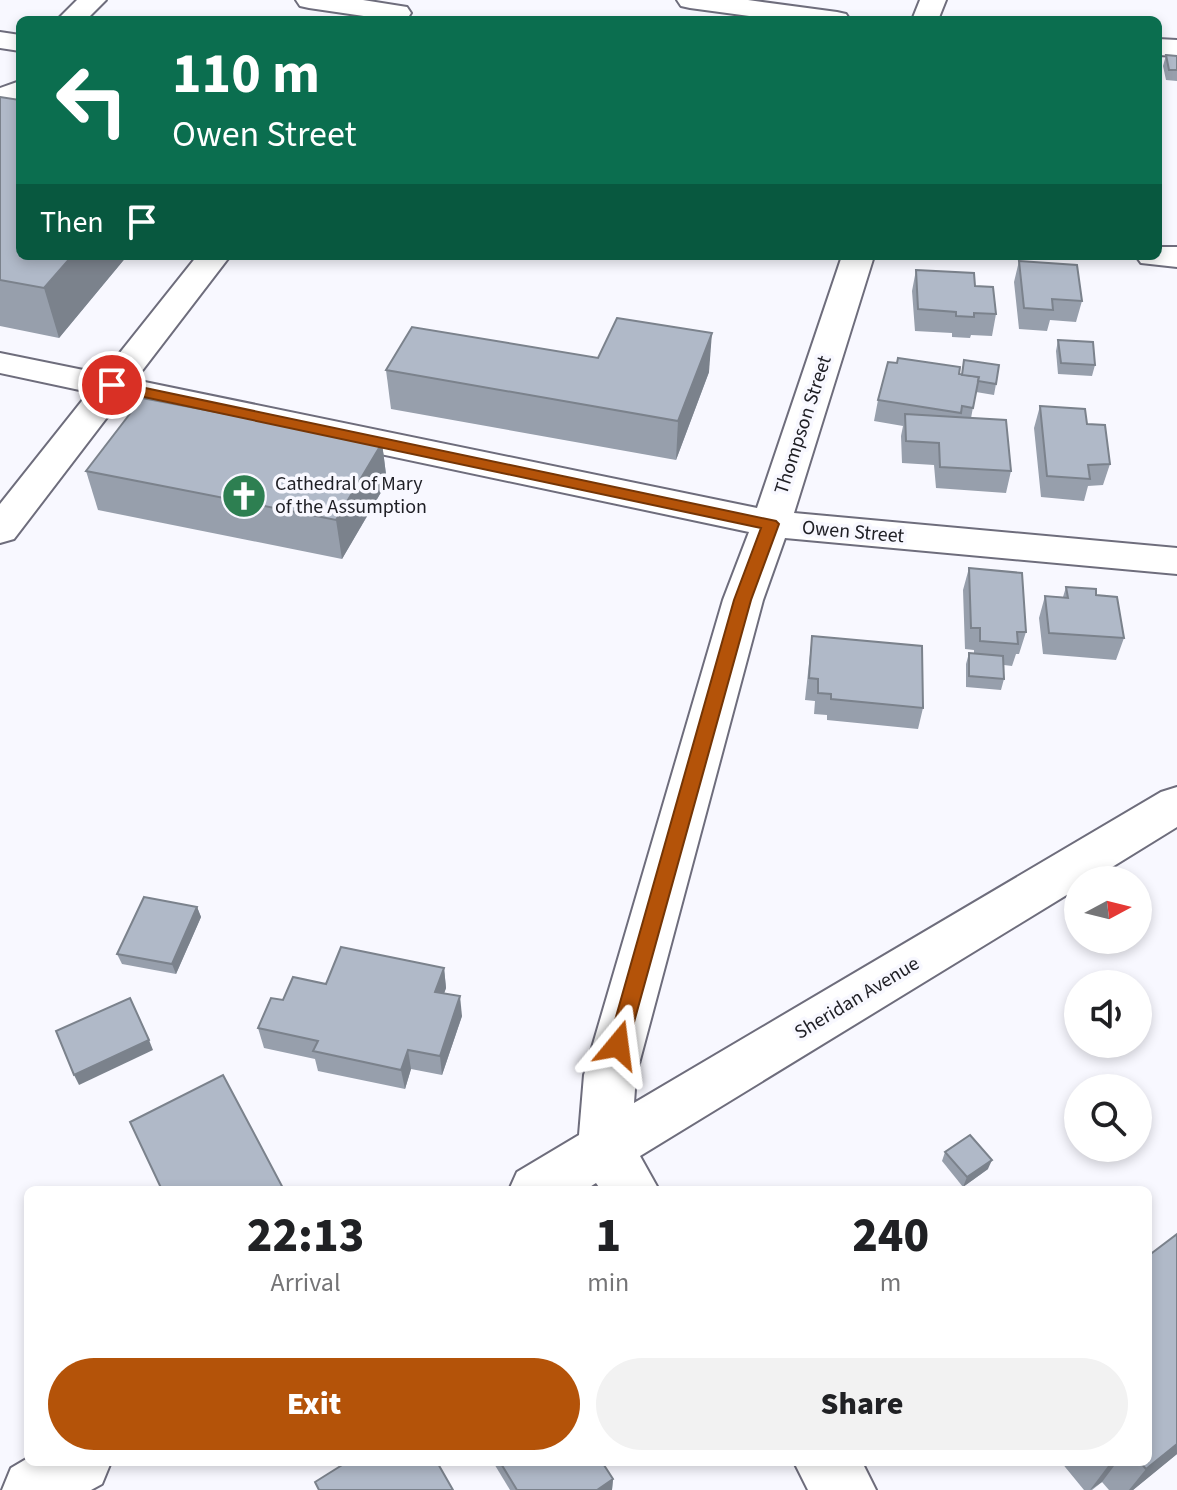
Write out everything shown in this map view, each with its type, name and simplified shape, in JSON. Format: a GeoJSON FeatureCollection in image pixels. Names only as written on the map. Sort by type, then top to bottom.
{"type":"FeatureCollection","features":[{"type":"Feature","properties":{"kind":"street"},"geometry":{"type":"LineString","coordinates":[[75,16],[93,0]]}},
{"type":"Feature","properties":{"kind":"street"},"geometry":{"type":"LineString","coordinates":[[100,16],[116,0]]}},
{"type":"Feature","properties":{"kind":"street"},"geometry":{"type":"LineString","coordinates":[[309,0],[400,11]]}},
{"type":"Feature","properties":{"kind":"street"},"geometry":{"type":"LineString","coordinates":[[690,0],[808,16]]}},
{"type":"Feature","properties":{"kind":"street"},"geometry":{"type":"LineString","coordinates":[[0,530],[211,260]]}},
{"type":"Feature","properties":{"kind":"street","name":"Thompson Street"},"geometry":{"type":"LineString","coordinates":[[619,1170],[610,1075],[743,600],[771,524],[857,260]]}},
{"type":"Feature","properties":{"kind":"street","name":"Owen Street"},"geometry":{"type":"LineString","coordinates":[[0,363],[771,524],[1177,561]]}},
{"type":"Feature","properties":{"kind":"street","name":"Sheridan Avenue"},"geometry":{"type":"LineString","coordinates":[[553,1186],[619,1170],[1177,805]]}},
{"type":"Feature","properties":{"kind":"street"},"geometry":{"type":"LineString","coordinates":[[33,1490],[73,1466]]}},
{"type":"Feature","properties":{"kind":"street"},"geometry":{"type":"LineString","coordinates":[[828,1466],[845,1490]]}},
{"type":"Feature","properties":{"kind":"building"},"geometry":{"type":"Polygon","coordinates":[[[1166,55],[1177,56],[1177,70],[1169,70],[1166,55]]]}},
{"type":"Feature","properties":{"kind":"building"},"geometry":{"type":"Polygon","coordinates":[[[0,97],[16,99],[16,260],[68,260],[44,288],[0,280],[0,97]]]}},
{"type":"Feature","properties":{"kind":"building"},"geometry":{"type":"Polygon","coordinates":[[[1019,261],[1077,265],[1082,301],[1052,299],[1053,310],[1024,308],[1019,261]]]}},
{"type":"Feature","properties":{"kind":"building"},"geometry":{"type":"Polygon","coordinates":[[[916,270],[974,273],[975,286],[993,287],[996,314],[956,316],[956,312],[918,309],[916,270]]]}},
{"type":"Feature","properties":{"kind":"building"},"geometry":{"type":"Polygon","coordinates":[[[617,318],[712,333],[678,421],[386,370],[412,327],[598,358],[617,318]]]}},
{"type":"Feature","properties":{"kind":"building"},"geometry":{"type":"Polygon","coordinates":[[[1058,340],[1093,342],[1095,365],[1061,363],[1058,340]]]}},
{"type":"Feature","properties":{"kind":"building"},"geometry":{"type":"Polygon","coordinates":[[[898,358],[960,367],[959,374],[979,377],[973,408],[962,406],[961,413],[878,400],[888,362],[897,363],[898,358]]]}},
{"type":"Feature","properties":{"kind":"building"},"geometry":{"type":"Polygon","coordinates":[[[964,360],[999,365],[996,384],[978,381],[979,377],[962,375],[964,360]]]}},
{"type":"Feature","properties":{"kind":"building"},"geometry":{"type":"Polygon","coordinates":[[[142,398],[382,443],[336,520],[86,471],[142,398]]]}},
{"type":"Feature","properties":{"kind":"building"},"geometry":{"type":"Polygon","coordinates":[[[1040,406],[1085,409],[1087,424],[1105,425],[1110,464],[1088,465],[1090,479],[1047,476],[1040,406]]]}},
{"type":"Feature","properties":{"kind":"building"},"geometry":{"type":"Polygon","coordinates":[[[905,414],[1006,420],[1011,471],[940,467],[939,443],[906,441],[905,414]]]}},
{"type":"Feature","properties":{"kind":"building"},"geometry":{"type":"Polygon","coordinates":[[[969,568],[1022,573],[1026,632],[1017,632],[1018,644],[980,641],[980,628],[971,628],[969,568]]]}},
{"type":"Feature","properties":{"kind":"building"},"geometry":{"type":"Polygon","coordinates":[[[1066,587],[1096,589],[1096,595],[1117,597],[1124,638],[1049,633],[1045,596],[1068,598],[1066,587]]]}},
{"type":"Feature","properties":{"kind":"building"},"geometry":{"type":"Polygon","coordinates":[[[812,636],[922,646],[923,708],[831,699],[831,694],[818,693],[818,679],[809,678],[812,636]]]}},
{"type":"Feature","properties":{"kind":"building"},"geometry":{"type":"Polygon","coordinates":[[[969,653],[1003,656],[1004,679],[969,676],[969,653]]]}},
{"type":"Feature","properties":{"kind":"building"},"geometry":{"type":"Polygon","coordinates":[[[144,897],[197,907],[172,964],[117,954],[144,897]]]}},
{"type":"Feature","properties":{"kind":"building"},"geometry":{"type":"Polygon","coordinates":[[[341,947],[444,968],[435,992],[460,996],[440,1056],[408,1050],[401,1070],[313,1051],[318,1041],[258,1028],[271,998],[283,1000],[293,977],[326,984],[341,947]]]}},
{"type":"Feature","properties":{"kind":"building"},"geometry":{"type":"Polygon","coordinates":[[[130,998],[149,1040],[74,1075],[56,1031],[130,998]]]}},
{"type":"Feature","properties":{"kind":"building"},"geometry":{"type":"Polygon","coordinates":[[[223,1075],[282,1186],[160,1186],[130,1122],[223,1075]]]}},
{"type":"Feature","properties":{"kind":"building"},"geometry":{"type":"Polygon","coordinates":[[[970,1135],[992,1160],[967,1177],[945,1152],[970,1135]]]}},
{"type":"Feature","properties":{"kind":"building"},"geometry":{"type":"Polygon","coordinates":[[[1177,1234],[1177,1444],[1152,1464],[1152,1253],[1177,1234]]]}},
{"type":"Feature","properties":{"kind":"building"},"geometry":{"type":"Polygon","coordinates":[[[341,1466],[439,1466],[453,1490],[319,1490],[315,1482],[341,1466]]]}},
{"type":"Feature","properties":{"kind":"building"},"geometry":{"type":"Polygon","coordinates":[[[502,1466],[605,1466],[613,1479],[597,1490],[517,1490],[502,1466]]]}},
{"type":"Feature","properties":{"kind":"place","name":"Cathedral of Mary of the Assumption"},"geometry":{"type":"Point","coordinates":[244,496]}},
{"type":"Feature","properties":{"kind":"route"},"geometry":{"type":"LineString","coordinates":[[112,385],[771,524],[743,600],[618,1045]]}}]}
